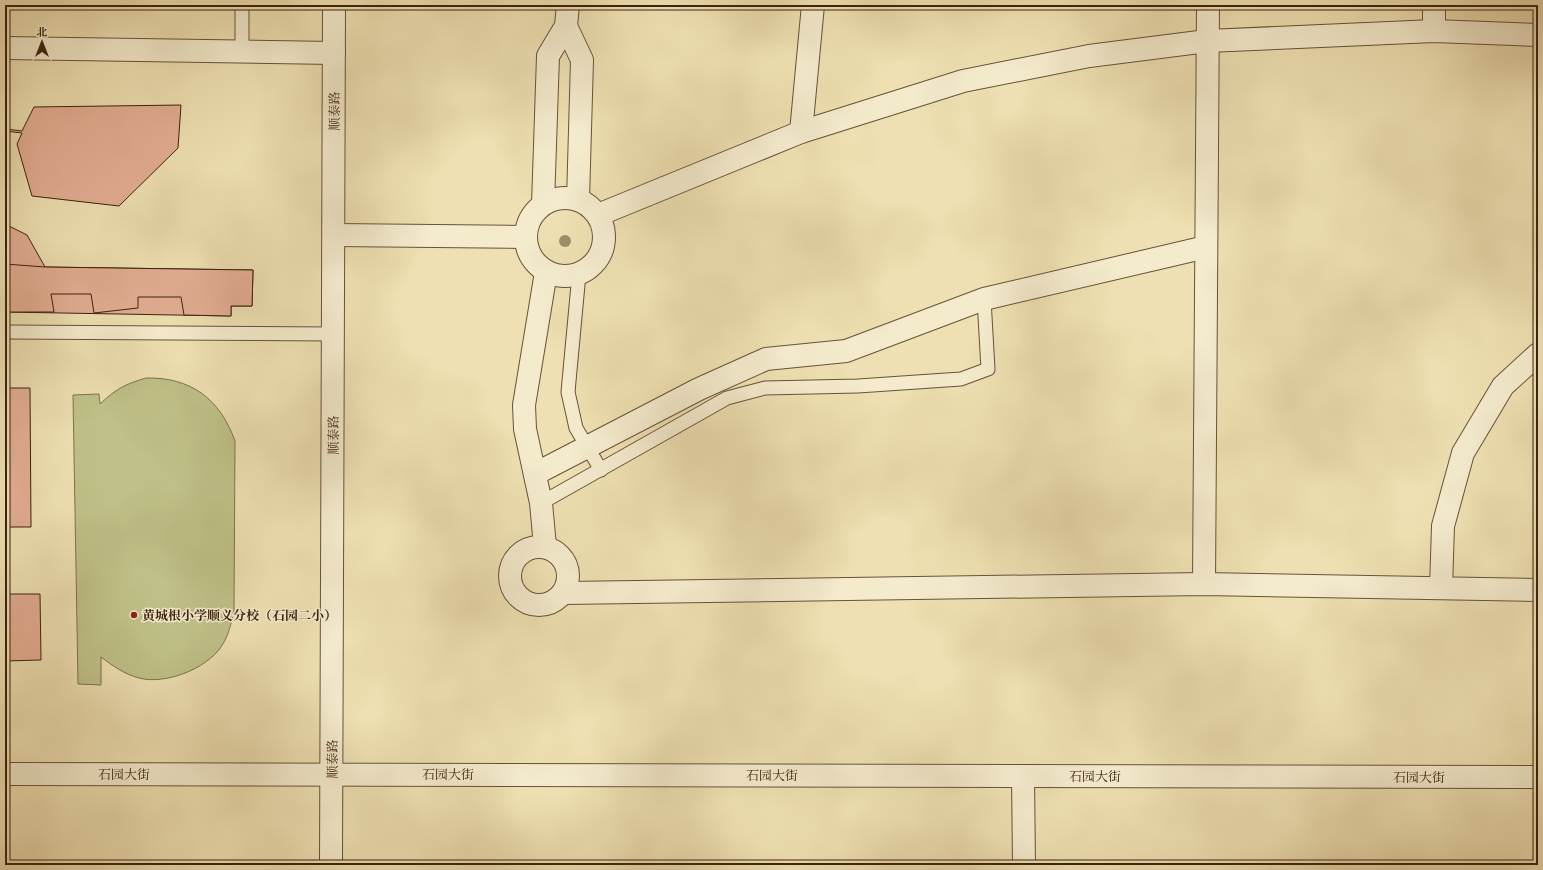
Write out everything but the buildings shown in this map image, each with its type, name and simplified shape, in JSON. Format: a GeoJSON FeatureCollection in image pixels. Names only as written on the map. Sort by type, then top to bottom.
{"type":"FeatureCollection","features":[{"type":"Feature","properties":{"kind":"street","name":"顺泰路"},"geometry":{"type":"LineString","coordinates":[[331,865],[334,5]]}},
{"type":"Feature","properties":{"kind":"street"},"geometry":{"type":"LineString","coordinates":[[544,204],[548,56],[566,26],[568,5]]}},
{"type":"Feature","properties":{"kind":"street"},"geometry":{"type":"LineString","coordinates":[[801,132],[813,5]]}},
{"type":"Feature","properties":{"kind":"street"},"geometry":{"type":"LineString","coordinates":[[1204,584],[1208,5]]}},
{"type":"Feature","properties":{"kind":"street"},"geometry":{"type":"LineString","coordinates":[[1434,5],[1434,31]]}},
{"type":"Feature","properties":{"kind":"street"},"geometry":{"type":"LineString","coordinates":[[566,26],[582,60],[578,200]]}},
{"type":"Feature","properties":{"kind":"street"},"geometry":{"type":"LineString","coordinates":[[598,215],[801,132],[963,81],[1089,56],[1207,41],[1434,31],[1538,35]]}},
{"type":"Feature","properties":{"kind":"street"},"geometry":{"type":"LineString","coordinates":[[5,48],[334,53]]}},
{"type":"Feature","properties":{"kind":"street"},"geometry":{"type":"LineString","coordinates":[[566,198],[578,200],[589,206],[598,215],[604,228],[604,242],[600,256],[591,267],[579,274],[568,277],[556,276],[546,272],[535,263],[531,257],[525,237],[528,225],[534,213],[544,204],[554,199],[566,198]]}},
{"type":"Feature","properties":{"kind":"street"},"geometry":{"type":"LineString","coordinates":[[334,235],[525,237]]}},
{"type":"Feature","properties":{"kind":"street"},"geometry":{"type":"LineString","coordinates":[[535,474],[699,389],[766,359],[846,351],[984,299],[1206,247]]}},
{"type":"Feature","properties":{"kind":"street"},"geometry":{"type":"LineString","coordinates":[[545,546],[541,503],[525,429],[524,405],[546,272]]}},
{"type":"Feature","properties":{"kind":"street"},"geometry":{"type":"LineString","coordinates":[[1441,588],[1443,526],[1463,453],[1503,386],[1538,354]]}},
{"type":"Feature","properties":{"kind":"street"},"geometry":{"type":"LineString","coordinates":[[545,546],[556,551],[564,559],[568,570],[568,582],[564,593],[553,602],[539,606],[525,602],[514,593],[509,580],[510,566],[518,554],[531,547],[545,546]]}},
{"type":"Feature","properties":{"kind":"street"},"geometry":{"type":"LineString","coordinates":[[564,593],[1204,584],[1538,590]]}},
{"type":"Feature","properties":{"kind":"street","name":"石园大街"},"geometry":{"type":"LineString","coordinates":[[5,774],[1538,778]]}},
{"type":"Feature","properties":{"kind":"street"},"geometry":{"type":"LineString","coordinates":[[1023,776],[1024,865]]}},
{"type":"Feature","properties":{"kind":"lane"},"geometry":{"type":"LineString","coordinates":[[242,5],[242,52]]}},
{"type":"Feature","properties":{"kind":"lane"},"geometry":{"type":"LineString","coordinates":[[579,274],[568,392],[576,428],[601,470]]}},
{"type":"Feature","properties":{"kind":"lane"},"geometry":{"type":"LineString","coordinates":[[541,503],[727,398],[765,388],[858,386],[961,379],[988,369],[984,299]]}},
{"type":"Feature","properties":{"kind":"lane"},"geometry":{"type":"LineString","coordinates":[[5,332],[333,334]]}},
{"type":"Feature","properties":{"kind":"green space"},"geometry":{"type":"Polygon","coordinates":[[[146,378],[177,382],[190,386],[202,393],[221,413],[229,426],[235,441],[234,612],[227,635],[221,647],[206,662],[195,668],[172,677],[149,680],[128,674],[114,667],[101,657],[101,685],[78,684],[73,395],[99,394],[100,404],[111,394],[121,388],[132,382],[146,378]]]}},
{"type":"Feature","properties":{"kind":"place","name":"黄城根小学顺义分校（石园二小）"},"geometry":{"type":"Point","coordinates":[134,615]}}]}
